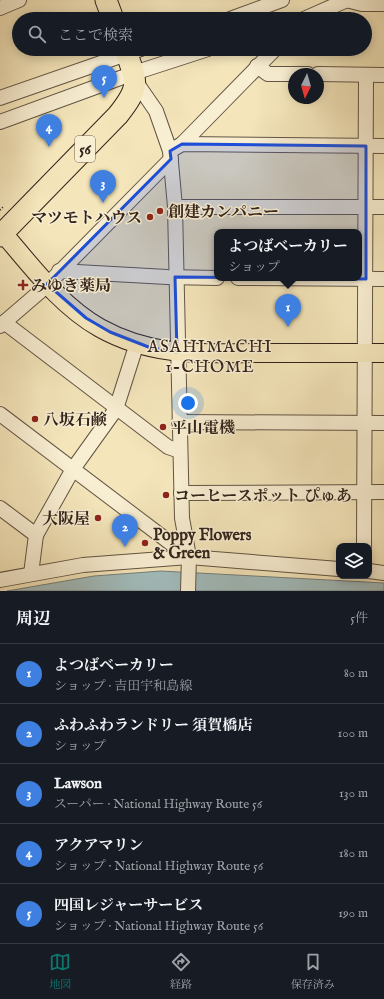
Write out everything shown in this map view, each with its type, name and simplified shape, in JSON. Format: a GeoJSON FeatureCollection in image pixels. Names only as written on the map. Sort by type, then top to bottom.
{"type":"FeatureCollection","features":[{"type":"Feature","properties":{"kind":"highway"},"geometry":{"type":"LineString","coordinates":[[106,0],[110,12]]}},
{"type":"Feature","properties":{"kind":"highway"},"geometry":{"type":"LineString","coordinates":[[132,56],[135,77]]}},
{"type":"Feature","properties":{"kind":"highway","name":"56"},"geometry":{"type":"LineString","coordinates":[[1,232],[118,115],[132,98],[135,77]]}},
{"type":"Feature","properties":{"kind":"main road"},"geometry":{"type":"LineString","coordinates":[[1,232],[53,278],[86,318],[110,332],[137,343],[161,350],[178,352],[384,353]]}},
{"type":"Feature","properties":{"kind":"street"},"geometry":{"type":"LineString","coordinates":[[0,8],[19,0]]}},
{"type":"Feature","properties":{"kind":"street"},"geometry":{"type":"LineString","coordinates":[[249,12],[282,0]]}},
{"type":"Feature","properties":{"kind":"street"},"geometry":{"type":"LineString","coordinates":[[320,12],[347,0],[362,4],[384,4]]}},
{"type":"Feature","properties":{"kind":"street"},"geometry":{"type":"LineString","coordinates":[[0,98],[117,56]]}},
{"type":"Feature","properties":{"kind":"street"},"geometry":{"type":"LineString","coordinates":[[0,122],[135,77],[190,56]]}},
{"type":"Feature","properties":{"kind":"street"},"geometry":{"type":"LineString","coordinates":[[180,451],[168,447],[116,409],[9,326],[3,323],[53,278],[174,151],[268,56]]}},
{"type":"Feature","properties":{"kind":"street"},"geometry":{"type":"LineString","coordinates":[[257,66],[268,74],[288,74]]}},
{"type":"Feature","properties":{"kind":"street"},"geometry":{"type":"LineString","coordinates":[[324,74],[384,74]]}},
{"type":"Feature","properties":{"kind":"street"},"geometry":{"type":"LineString","coordinates":[[364,543],[366,74]]}},
{"type":"Feature","properties":{"kind":"street"},"geometry":{"type":"LineString","coordinates":[[135,77],[156,111],[174,151],[175,277],[181,493],[183,531],[189,561],[188,591]]}},
{"type":"Feature","properties":{"kind":"street"},"geometry":{"type":"LineString","coordinates":[[174,151],[384,146]]}},
{"type":"Feature","properties":{"kind":"street"},"geometry":{"type":"LineString","coordinates":[[175,207],[384,207]]}},
{"type":"Feature","properties":{"kind":"street"},"geometry":{"type":"LineString","coordinates":[[53,278],[214,278]]}},
{"type":"Feature","properties":{"kind":"street"},"geometry":{"type":"LineString","coordinates":[[362,279],[384,279]]}},
{"type":"Feature","properties":{"kind":"street"},"geometry":{"type":"LineString","coordinates":[[31,574],[36,536],[73,469],[116,409],[137,343]]}},
{"type":"Feature","properties":{"kind":"street"},"geometry":{"type":"LineString","coordinates":[[0,414],[73,469],[189,561]]}},
{"type":"Feature","properties":{"kind":"street"},"geometry":{"type":"LineString","coordinates":[[179,422],[384,423]]}},
{"type":"Feature","properties":{"kind":"street"},"geometry":{"type":"LineString","coordinates":[[181,493],[384,492]]}},
{"type":"Feature","properties":{"kind":"street"},"geometry":{"type":"LineString","coordinates":[[0,508],[36,536]]}},
{"type":"Feature","properties":{"kind":"street"},"geometry":{"type":"LineString","coordinates":[[0,580],[83,565],[189,561],[336,569]]}},
{"type":"Feature","properties":{"kind":"street"},"geometry":{"type":"LineString","coordinates":[[372,572],[384,572]]}},
{"type":"Feature","properties":{"kind":"path"},"geometry":{"type":"LineString","coordinates":[[0,210],[3,207]]}},
{"type":"Feature","properties":{"kind":"highlighted area"},"geometry":{"type":"Polygon","coordinates":[[[182,144],[366,146],[366,279],[175,277],[177,352],[151,348],[110,332],[86,318],[47,284],[171,159],[170,151],[182,144]]]}},
{"type":"Feature","properties":{"kind":"water"},"geometry":{"type":"Polygon","coordinates":[[[161,571],[384,583],[384,591],[7,591],[94,576],[161,571]]]}},
{"type":"Feature","properties":{"kind":"place","name":"四国レジャーサービス"},"geometry":{"type":"Point","coordinates":[104,98]}},
{"type":"Feature","properties":{"kind":"place","name":"アクアマリン"},"geometry":{"type":"Point","coordinates":[49,147]}},
{"type":"Feature","properties":{"kind":"place","name":"Lawson"},"geometry":{"type":"Point","coordinates":[103,203]}},
{"type":"Feature","properties":{"kind":"place","name":"創建カンパニー"},"geometry":{"type":"Point","coordinates":[160,211]}},
{"type":"Feature","properties":{"kind":"place","name":"マツモトハウス"},"geometry":{"type":"Point","coordinates":[150,217]}},
{"type":"Feature","properties":{"kind":"place","name":"みゆき薬局"},"geometry":{"type":"Point","coordinates":[23,285]}},
{"type":"Feature","properties":{"kind":"place","name":"よつばベーカリー"},"geometry":{"type":"Point","coordinates":[288,327]}},
{"type":"Feature","properties":{"kind":"place","name":"八坂石鹸"},"geometry":{"type":"Point","coordinates":[35,419]}},
{"type":"Feature","properties":{"kind":"place","name":"平山電機"},"geometry":{"type":"Point","coordinates":[163,427]}},
{"type":"Feature","properties":{"kind":"place","name":"コーヒースポット ぴゅあ"},"geometry":{"type":"Point","coordinates":[166,495]}},
{"type":"Feature","properties":{"kind":"place","name":"大阪屋"},"geometry":{"type":"Point","coordinates":[98,518]}},
{"type":"Feature","properties":{"kind":"place","name":"Poppy Flowers & Green"},"geometry":{"type":"Point","coordinates":[145,543]}},
{"type":"Feature","properties":{"kind":"place","name":"ふわふわランドリー 須賀橋店"},"geometry":{"type":"Point","coordinates":[125,547]}},
{"type":"Feature","properties":{"kind":"district","name":"ASAHIMACHI 1-CHOME"},"geometry":{"type":"Point","coordinates":[210,356]}}]}
